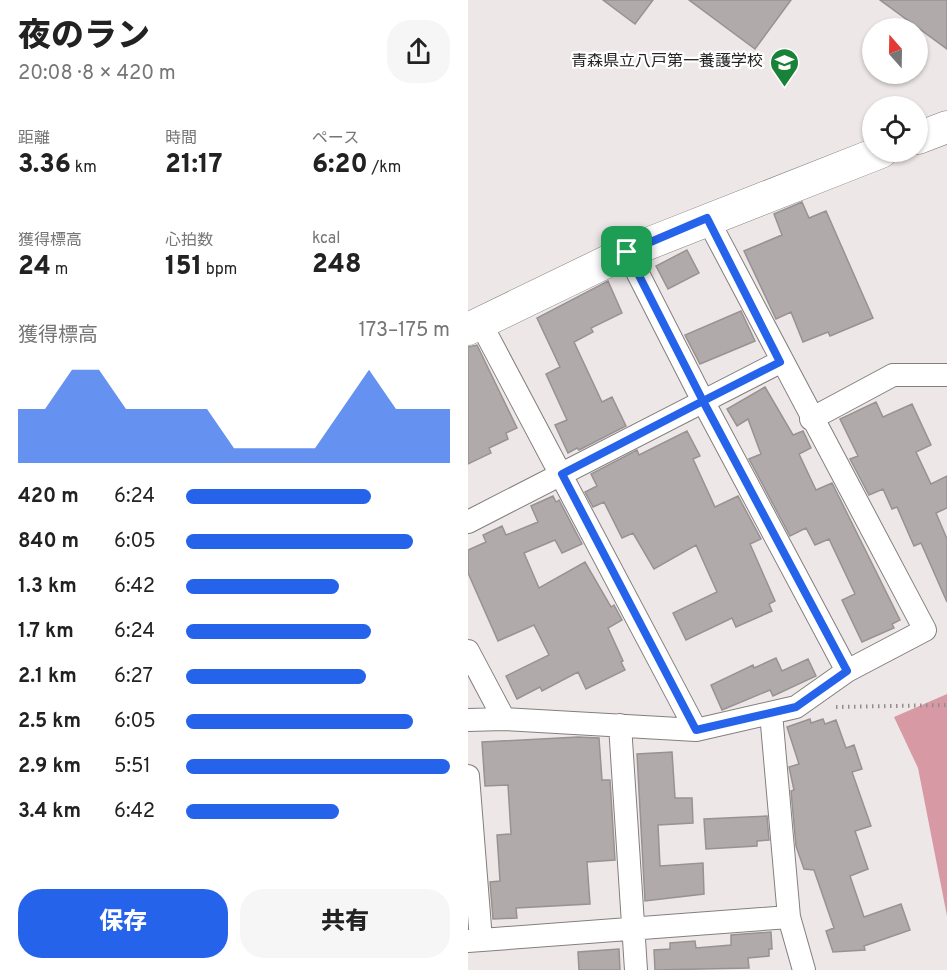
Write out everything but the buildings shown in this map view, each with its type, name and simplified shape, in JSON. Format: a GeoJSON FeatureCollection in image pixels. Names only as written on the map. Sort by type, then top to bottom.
{"type":"FeatureCollection","features":[{"type":"Feature","properties":{"kind":"street"},"geometry":{"type":"LineString","coordinates":[[928,134],[947,127]]}},
{"type":"Feature","properties":{"kind":"street"},"geometry":{"type":"LineString","coordinates":[[696,730],[562,474],[474,325],[627,252],[707,218],[862,159]]}},
{"type":"Feature","properties":{"kind":"street"},"geometry":{"type":"LineString","coordinates":[[468,720],[504,719],[696,730],[796,707],[847,671],[925,630],[780,362],[707,218]]}},
{"type":"Feature","properties":{"kind":"street"},"geometry":{"type":"LineString","coordinates":[[627,252],[703,401],[847,671]]}},
{"type":"Feature","properties":{"kind":"street"},"geometry":{"type":"LineString","coordinates":[[468,522],[780,362]]}},
{"type":"Feature","properties":{"kind":"street"},"geometry":{"type":"LineString","coordinates":[[812,419],[893,375],[947,375]]}},
{"type":"Feature","properties":{"kind":"street"},"geometry":{"type":"LineString","coordinates":[[468,651],[504,719]]}},
{"type":"Feature","properties":{"kind":"street"},"geometry":{"type":"LineString","coordinates":[[771,713],[789,917],[804,970]]}},
{"type":"Feature","properties":{"kind":"street"},"geometry":{"type":"LineString","coordinates":[[620,725],[636,970]]}},
{"type":"Feature","properties":{"kind":"street"},"geometry":{"type":"LineString","coordinates":[[468,776],[474,940],[789,917]]}},
{"type":"Feature","properties":{"kind":"path"},"geometry":{"type":"LineString","coordinates":[[796,707],[947,705]]}},
{"type":"Feature","properties":{"kind":"shaded area"},"geometry":{"type":"Polygon","coordinates":[[[947,694],[947,916],[918,768],[894,717],[947,694]]]}},
{"type":"Feature","properties":{"kind":"place","name":"青森県立八戸第一養護学校"},"geometry":{"type":"Point","coordinates":[784,88]}},
{"type":"Feature","properties":{"kind":"route"},"geometry":{"type":"LineString","coordinates":[[627,252],[703,401],[562,474],[696,730],[796,707],[847,671],[703,401],[780,362],[707,218],[627,252]]}}]}
